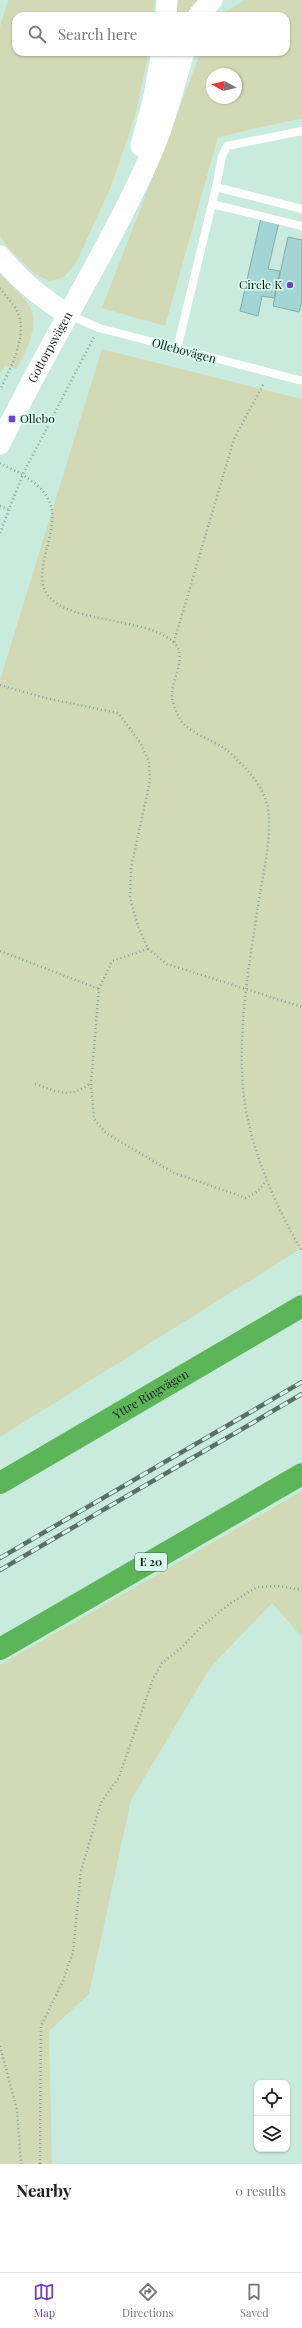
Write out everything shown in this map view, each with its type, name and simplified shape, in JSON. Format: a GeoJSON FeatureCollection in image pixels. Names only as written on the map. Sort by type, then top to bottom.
{"type":"FeatureCollection","features":[{"type":"Feature","properties":{"kind":"highway","name":"Yttre Ringvägen"},"geometry":{"type":"LineString","coordinates":[[0,1483],[299,1308]]}},
{"type":"Feature","properties":{"kind":"highway","name":"E 20"},"geometry":{"type":"LineString","coordinates":[[0,1649],[302,1474]]}},
{"type":"Feature","properties":{"kind":"street"},"geometry":{"type":"LineString","coordinates":[[166,12],[167,0]]}},
{"type":"Feature","properties":{"kind":"street"},"geometry":{"type":"LineString","coordinates":[[202,12],[212,0]]}},
{"type":"Feature","properties":{"kind":"street","name":"Gottorpsvägen"},"geometry":{"type":"LineString","coordinates":[[103,252],[142,143],[161,56]]}},
{"type":"Feature","properties":{"kind":"street","name":"Gottorpsvägen"},"geometry":{"type":"LineString","coordinates":[[0,444],[19,404],[103,252],[150,158],[170,104],[183,56]]}},
{"type":"Feature","properties":{"kind":"street"},"geometry":{"type":"LineString","coordinates":[[0,256],[16,277],[42,298],[69,315]]}},
{"type":"Feature","properties":{"kind":"lane"},"geometry":{"type":"LineString","coordinates":[[177,349],[222,156],[227,146],[302,131]]}},
{"type":"Feature","properties":{"kind":"lane"},"geometry":{"type":"LineString","coordinates":[[216,187],[302,209]]}},
{"type":"Feature","properties":{"kind":"lane"},"geometry":{"type":"LineString","coordinates":[[212,204],[302,226]]}},
{"type":"Feature","properties":{"kind":"lane","name":"Ollebovägen"},"geometry":{"type":"LineString","coordinates":[[69,315],[99,328],[302,381]]}},
{"type":"Feature","properties":{"kind":"path"},"geometry":{"type":"LineString","coordinates":[[0,288],[17,310],[21,322],[20,339],[9,372],[0,390]]}},
{"type":"Feature","properties":{"kind":"path"},"geometry":{"type":"LineString","coordinates":[[0,533],[23,474],[99,328]]}},
{"type":"Feature","properties":{"kind":"path"},"geometry":{"type":"LineString","coordinates":[[269,373],[234,439],[174,642],[180,657],[172,696],[180,719],[195,732],[224,749],[254,778],[266,801],[269,830],[246,989],[242,1047],[243,1091],[266,1181],[302,1251]]}},
{"type":"Feature","properties":{"kind":"path"},"geometry":{"type":"LineString","coordinates":[[0,463],[23,474],[49,501],[53,520],[41,581],[50,598],[64,608],[158,633],[174,642]]}},
{"type":"Feature","properties":{"kind":"path"},"geometry":{"type":"LineString","coordinates":[[0,506],[9,510]]}},
{"type":"Feature","properties":{"kind":"path"},"geometry":{"type":"LineString","coordinates":[[0,685],[45,698],[118,714],[140,742],[149,761],[150,781],[131,868],[130,898],[138,926],[148,949],[167,964],[302,1007]]}},
{"type":"Feature","properties":{"kind":"path"},"geometry":{"type":"LineString","coordinates":[[148,949],[112,960],[99,990],[91,1083],[94,1119],[107,1134],[174,1173],[246,1198],[257,1192],[266,1181]]}},
{"type":"Feature","properties":{"kind":"path"},"geometry":{"type":"LineString","coordinates":[[0,951],[99,990]]}},
{"type":"Feature","properties":{"kind":"path"},"geometry":{"type":"LineString","coordinates":[[35,1084],[61,1094],[80,1091],[91,1083]]}},
{"type":"Feature","properties":{"kind":"path"},"geometry":{"type":"LineString","coordinates":[[40,2164],[41,2026],[63,1981],[73,1952],[81,1871],[101,1803],[122,1771],[154,1679],[162,1663],[181,1648],[203,1625],[231,1603],[257,1587],[278,1586],[302,1590]]}},
{"type":"Feature","properties":{"kind":"path"},"geometry":{"type":"LineString","coordinates":[[0,2046],[17,2110],[21,2164]]}},
{"type":"Feature","properties":{"kind":"green space"},"geometry":{"type":"Polygon","coordinates":[[[8,0],[155,0],[154,12],[12,12],[12,56],[148,56],[135,116],[112,184],[76,263],[64,277],[50,281],[35,274],[9,249],[0,236],[0,27],[8,0]]]}},
{"type":"Feature","properties":{"kind":"green space"},"geometry":{"type":"Polygon","coordinates":[[[176,0],[198,0],[190,12],[174,12],[176,0]]]}},
{"type":"Feature","properties":{"kind":"green space"},"geometry":{"type":"Polygon","coordinates":[[[245,0],[302,0],[302,118],[218,137],[165,326],[102,308],[199,56],[290,56],[290,12],[226,12],[245,0]]]}},
{"type":"Feature","properties":{"kind":"green space"},"geometry":{"type":"Polygon","coordinates":[[[0,274],[28,304],[33,315],[33,329],[29,343],[17,369],[5,365],[0,373],[0,274]]]}},
{"type":"Feature","properties":{"kind":"green space"},"geometry":{"type":"Polygon","coordinates":[[[102,349],[302,399],[302,1248],[0,1437],[0,680],[102,349]]]}},
{"type":"Feature","properties":{"kind":"green space"},"geometry":{"type":"Polygon","coordinates":[[[302,1491],[302,1637],[272,1603],[210,1668],[131,1800],[89,1994],[49,2031],[52,2164],[0,2164],[0,1665],[302,1491]]]}},
{"type":"Feature","properties":{"kind":"building"},"geometry":{"type":"Polygon","coordinates":[[[261,218],[279,222],[268,269],[280,271],[274,298],[262,296],[258,316],[240,311],[261,218]]]}},
{"type":"Feature","properties":{"kind":"building","name":"Circle K"},"geometry":{"type":"Polygon","coordinates":[[[288,237],[302,240],[302,301],[299,312],[273,306],[288,237]]]}},
{"type":"Feature","properties":{"kind":"railway"},"geometry":{"type":"LineString","coordinates":[[0,1558],[302,1382]]}},
{"type":"Feature","properties":{"kind":"railway"},"geometry":{"type":"LineString","coordinates":[[0,1570],[302,1394]]}},
{"type":"Feature","properties":{"kind":"place","name":"Circle K"},"geometry":{"type":"Point","coordinates":[290,285]}},
{"type":"Feature","properties":{"kind":"place","name":"Ollebo"},"geometry":{"type":"Point","coordinates":[12,419]}}]}
